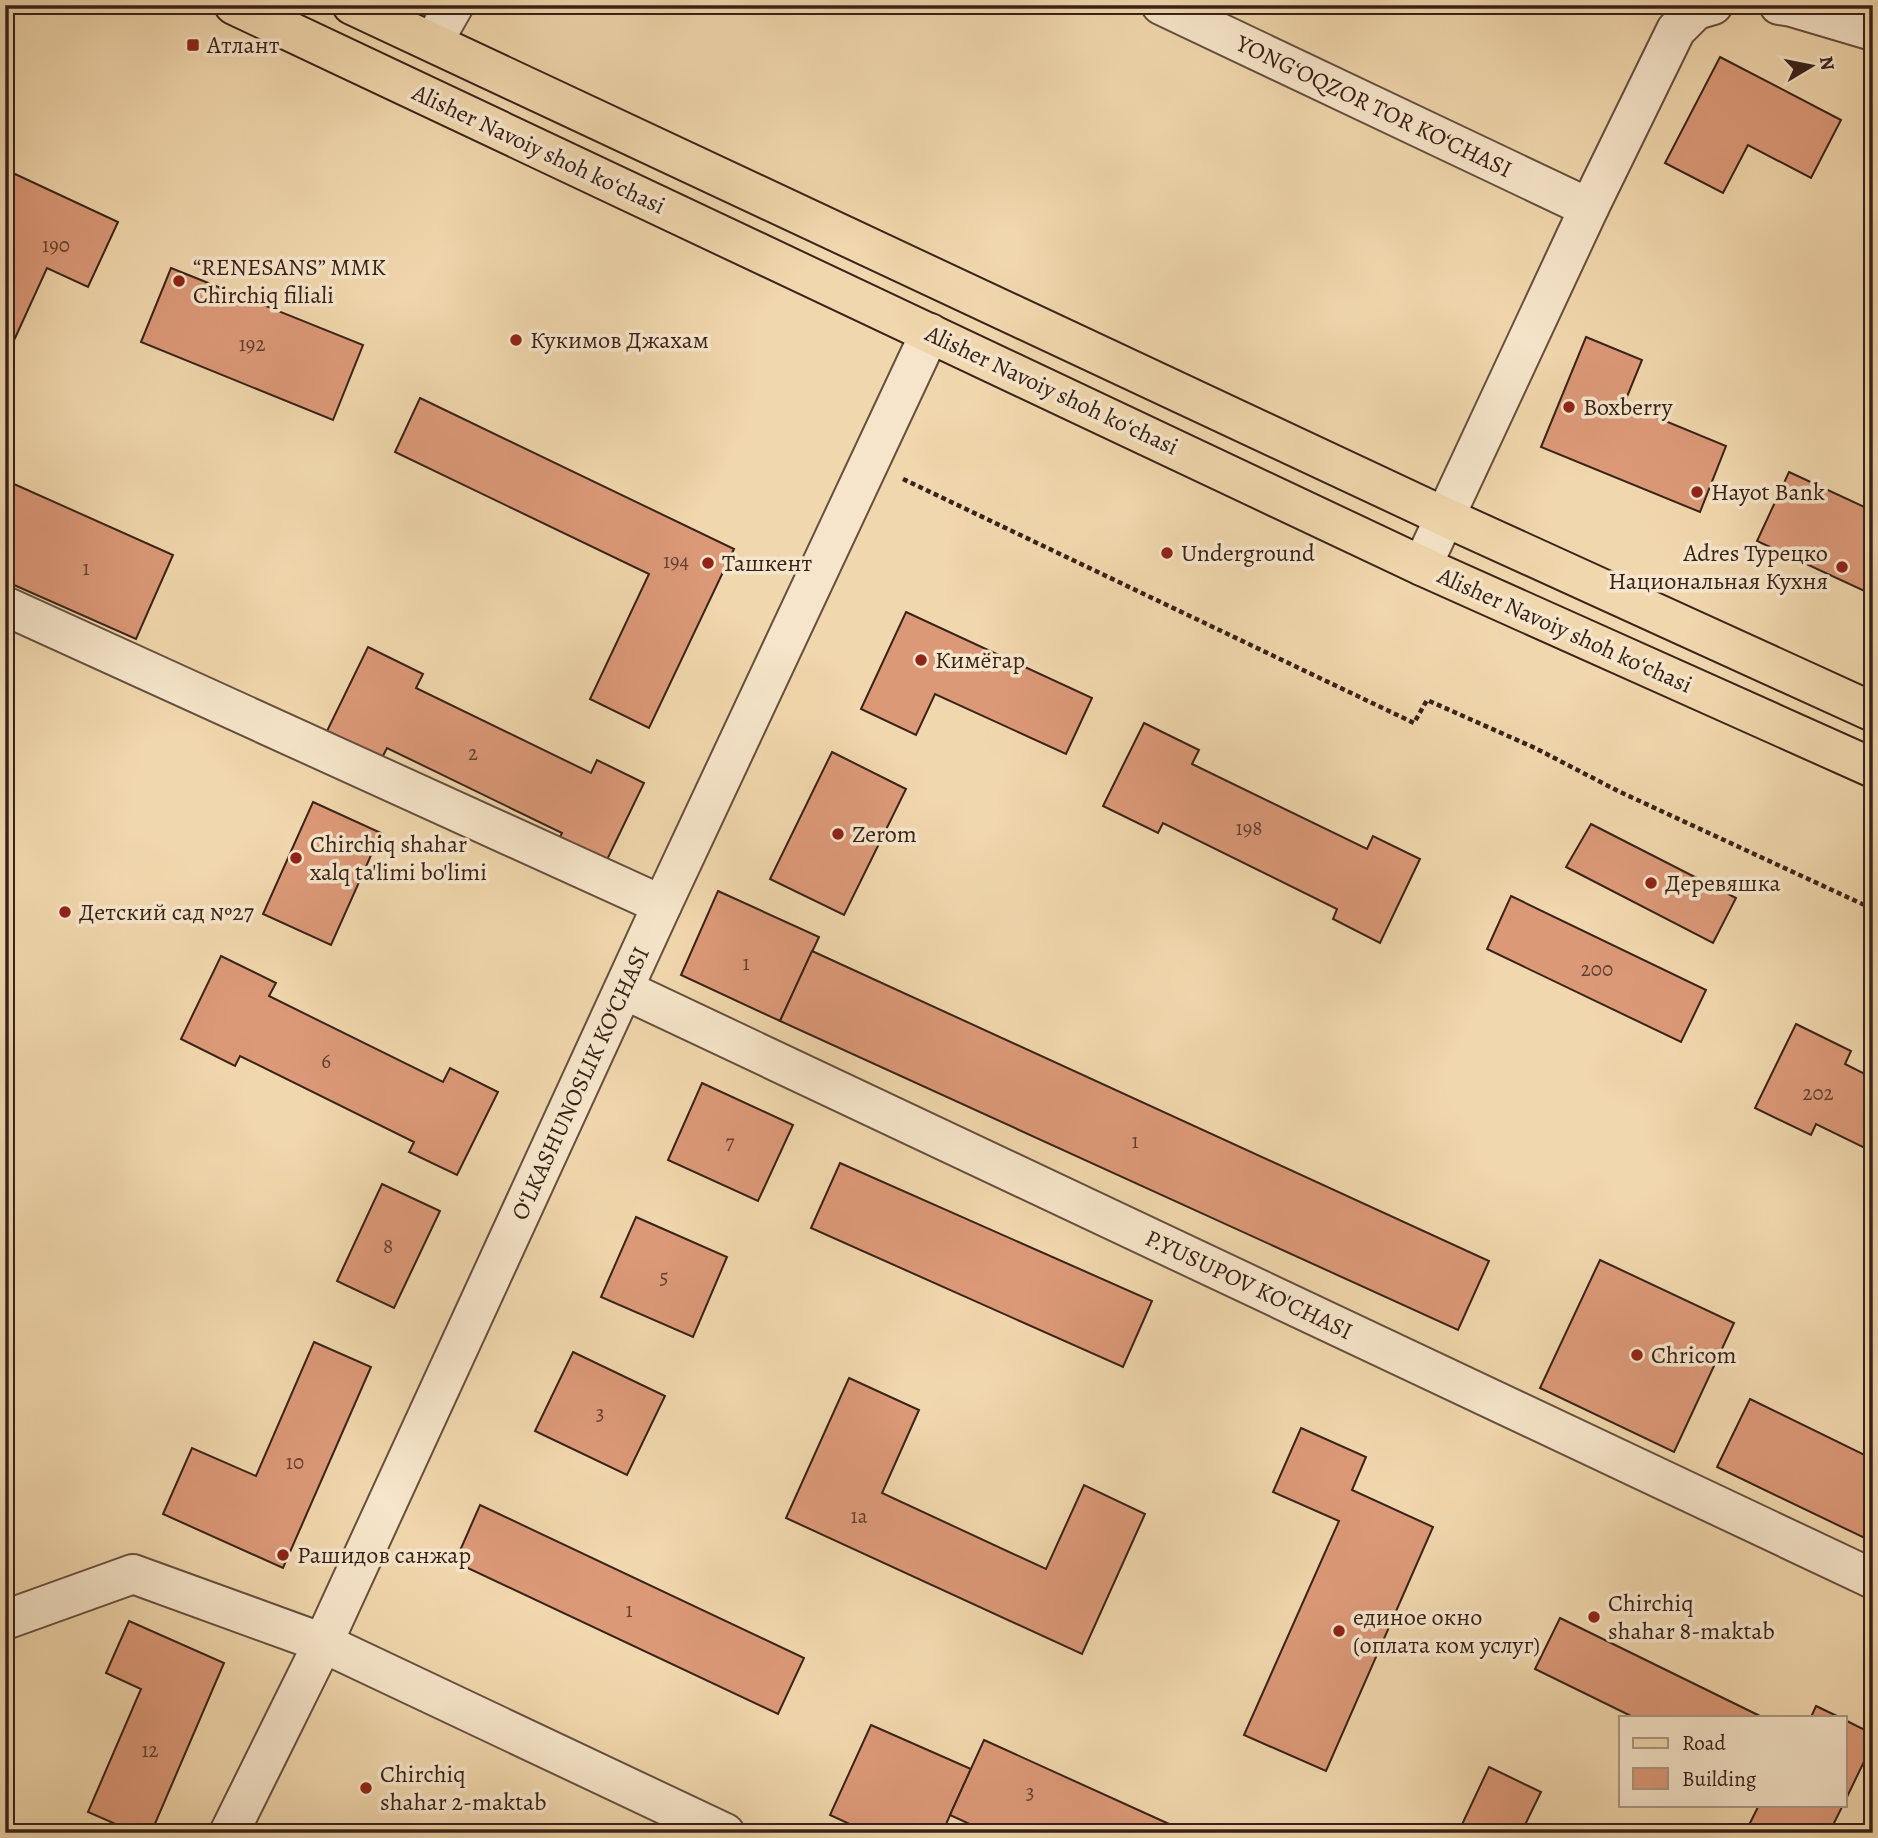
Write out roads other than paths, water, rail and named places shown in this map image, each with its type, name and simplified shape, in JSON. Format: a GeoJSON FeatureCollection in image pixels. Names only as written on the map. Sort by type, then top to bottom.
{"type":"FeatureCollection","features":[{"type":"Feature","properties":{"kind":"main road","name":"Alisher Navoiy shoh koʻchasi"},"geometry":{"type":"LineString","coordinates":[[234,5],[1422,566],[1873,768]]}},
{"type":"Feature","properties":{"kind":"main road"},"geometry":{"type":"LineString","coordinates":[[352,5],[1445,517],[1873,712]]}},
{"type":"Feature","properties":{"kind":"street"},"geometry":{"type":"LineString","coordinates":[[433,42],[454,5]]}},
{"type":"Feature","properties":{"kind":"street","name":"YONG‘OQZOR TOR KO‘CHASI"},"geometry":{"type":"LineString","coordinates":[[1161,5],[1589,208]]}},
{"type":"Feature","properties":{"kind":"street"},"geometry":{"type":"LineString","coordinates":[[1422,566],[1589,208],[1676,30],[1696,10],[1713,5]]}},
{"type":"Feature","properties":{"kind":"street"},"geometry":{"type":"LineString","coordinates":[[1779,5],[1873,31]]}},
{"type":"Feature","properties":{"kind":"street","name":"O‘LKASHUNOSLIK KO‘CHASI"},"geometry":{"type":"LineString","coordinates":[[229,1833],[323,1643],[662,905],[871,464],[930,333]]}},
{"type":"Feature","properties":{"kind":"street"},"geometry":{"type":"LineString","coordinates":[[5,606],[662,905]]}},
{"type":"Feature","properties":{"kind":"street","name":"P.YUSUPOV KO'CHASI"},"geometry":{"type":"LineString","coordinates":[[625,990],[1873,1579]]}},
{"type":"Feature","properties":{"kind":"street"},"geometry":{"type":"LineString","coordinates":[[5,1620],[133,1574],[323,1643],[725,1833]]}},
{"type":"Feature","properties":{"kind":"place","name":"Атлант"},"geometry":{"type":"Point","coordinates":[193,45]}},
{"type":"Feature","properties":{"kind":"place","name":"“RENESANS” MMK Chirchiq filiali"},"geometry":{"type":"Point","coordinates":[179,281]}},
{"type":"Feature","properties":{"kind":"place","name":"Кукимов Джахам"},"geometry":{"type":"Point","coordinates":[516,340]}},
{"type":"Feature","properties":{"kind":"place","name":"Boxberry"},"geometry":{"type":"Point","coordinates":[1569,407]}},
{"type":"Feature","properties":{"kind":"place","name":"Hayot Bank"},"geometry":{"type":"Point","coordinates":[1697,492]}},
{"type":"Feature","properties":{"kind":"place","name":"Underground"},"geometry":{"type":"Point","coordinates":[1167,553]}},
{"type":"Feature","properties":{"kind":"place","name":"Ташкент"},"geometry":{"type":"Point","coordinates":[708,563]}},
{"type":"Feature","properties":{"kind":"place","name":"Adres Турецко Национальная Кухня"},"geometry":{"type":"Point","coordinates":[1842,567]}},
{"type":"Feature","properties":{"kind":"place","name":"Кимёгар"},"geometry":{"type":"Point","coordinates":[921,660]}},
{"type":"Feature","properties":{"kind":"place","name":"Zerom"},"geometry":{"type":"Point","coordinates":[838,834]}},
{"type":"Feature","properties":{"kind":"place","name":"Chirchiq shahar xalq ta'limi bo'limi"},"geometry":{"type":"Point","coordinates":[296,858]}},
{"type":"Feature","properties":{"kind":"place","name":"Деревяшка"},"geometry":{"type":"Point","coordinates":[1651,883]}},
{"type":"Feature","properties":{"kind":"place","name":"Детский сад №27"},"geometry":{"type":"Point","coordinates":[65,912]}},
{"type":"Feature","properties":{"kind":"place","name":"Chricom"},"geometry":{"type":"Point","coordinates":[1637,1355]}},
{"type":"Feature","properties":{"kind":"place","name":"Рашидов санжар"},"geometry":{"type":"Point","coordinates":[283,1555]}},
{"type":"Feature","properties":{"kind":"place","name":"Chirchiq shahar 8-maktab"},"geometry":{"type":"Point","coordinates":[1594,1617]}},
{"type":"Feature","properties":{"kind":"place","name":"единое окно (оплата ком услуг)"},"geometry":{"type":"Point","coordinates":[1339,1631]}},
{"type":"Feature","properties":{"kind":"place","name":"Chirchiq shahar 2-maktab"},"geometry":{"type":"Point","coordinates":[366,1788]}}]}
